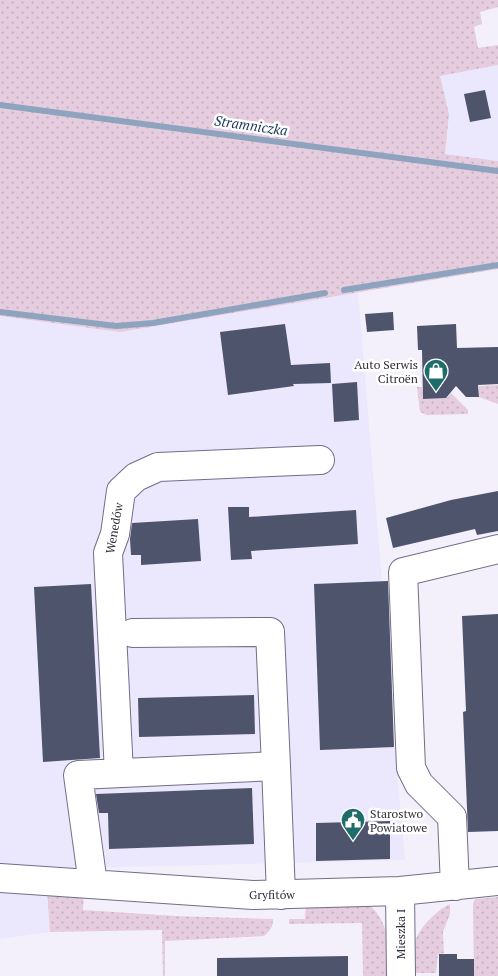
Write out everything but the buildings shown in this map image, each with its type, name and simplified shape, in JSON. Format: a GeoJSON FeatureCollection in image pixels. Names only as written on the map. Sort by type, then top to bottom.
{"type":"FeatureCollection","features":[{"type":"Feature","properties":{"kind":"street","name":"Wenedów"},"geometry":{"type":"LineString","coordinates":[[119,773],[108,553],[115,534],[121,491],[136,477],[158,467],[320,460]]}},
{"type":"Feature","properties":{"kind":"street"},"geometry":{"type":"LineString","coordinates":[[456,886],[452,817],[419,784],[411,768],[402,572],[498,550]]}},
{"type":"Feature","properties":{"kind":"street"},"geometry":{"type":"LineString","coordinates":[[132,633],[270,632],[281,895]]}},
{"type":"Feature","properties":{"kind":"street"},"geometry":{"type":"LineString","coordinates":[[93,884],[78,775],[276,766]]}},
{"type":"Feature","properties":{"kind":"street","name":"Gryfitów"},"geometry":{"type":"LineString","coordinates":[[0,879],[46,880],[177,891],[281,895],[400,892],[498,881]]}},
{"type":"Feature","properties":{"kind":"street","name":"Mieszka I"},"geometry":{"type":"LineString","coordinates":[[400,892],[401,976]]}},
{"type":"Feature","properties":{"kind":"shaded area"},"geometry":{"type":"Polygon","coordinates":[[[0,0],[498,0],[498,7],[480,12],[482,24],[474,27],[478,48],[498,45],[498,65],[440,76],[449,114],[445,154],[498,161],[498,169],[227,133],[226,137],[498,173],[498,269],[120,332],[0,316],[0,0]]]}},
{"type":"Feature","properties":{"kind":"shaded area"},"geometry":{"type":"Polygon","coordinates":[[[498,65],[498,161],[445,154],[449,114],[440,76],[498,65]]]}},
{"type":"Feature","properties":{"kind":"shaded area"},"geometry":{"type":"Polygon","coordinates":[[[358,292],[382,581],[370,582],[377,748],[395,747],[405,860],[45,869],[50,932],[0,939],[0,316],[120,332],[358,292]]]}},
{"type":"Feature","properties":{"kind":"shaded area"},"geometry":{"type":"Polygon","coordinates":[[[498,385],[498,404],[479,397],[479,386],[498,385]]]}},
{"type":"Feature","properties":{"kind":"shaded area"},"geometry":{"type":"Polygon","coordinates":[[[417,387],[422,387],[423,399],[447,398],[451,393],[468,410],[468,414],[427,415],[420,412],[417,387]]]}},
{"type":"Feature","properties":{"kind":"shaded area"},"geometry":{"type":"Polygon","coordinates":[[[47,890],[84,894],[83,910],[176,916],[273,919],[273,922],[271,929],[264,936],[165,941],[165,976],[163,976],[162,930],[50,932],[47,890]]]}},
{"type":"Feature","properties":{"kind":"shaded area"},"geometry":{"type":"Polygon","coordinates":[[[498,897],[498,976],[474,976],[473,904],[475,899],[498,897]]]}},
{"type":"Feature","properties":{"kind":"shaded area"},"geometry":{"type":"Polygon","coordinates":[[[306,904],[368,904],[381,919],[385,928],[390,976],[363,976],[362,923],[289,924],[289,919],[305,919],[306,904]]]}},
{"type":"Feature","properties":{"kind":"shaded area"},"geometry":{"type":"Polygon","coordinates":[[[450,904],[450,914],[443,932],[444,953],[438,954],[436,973],[415,973],[412,953],[416,938],[425,924],[437,912],[450,904]]]}},
{"type":"Feature","properties":{"kind":"waterway","name":"Stramniczka"},"geometry":{"type":"LineString","coordinates":[[0,105],[498,171]]}},
{"type":"Feature","properties":{"kind":"waterway"},"geometry":{"type":"LineString","coordinates":[[344,290],[498,265]]}},
{"type":"Feature","properties":{"kind":"waterway"},"geometry":{"type":"LineString","coordinates":[[0,312],[116,326],[153,323],[325,293]]}},
{"type":"Feature","properties":{"kind":"place","name":"Auto Serwis Citroën"},"geometry":{"type":"Point","coordinates":[436,392]}},
{"type":"Feature","properties":{"kind":"place","name":"Starostwo Powiatowe"},"geometry":{"type":"Point","coordinates":[353,841]}}]}
